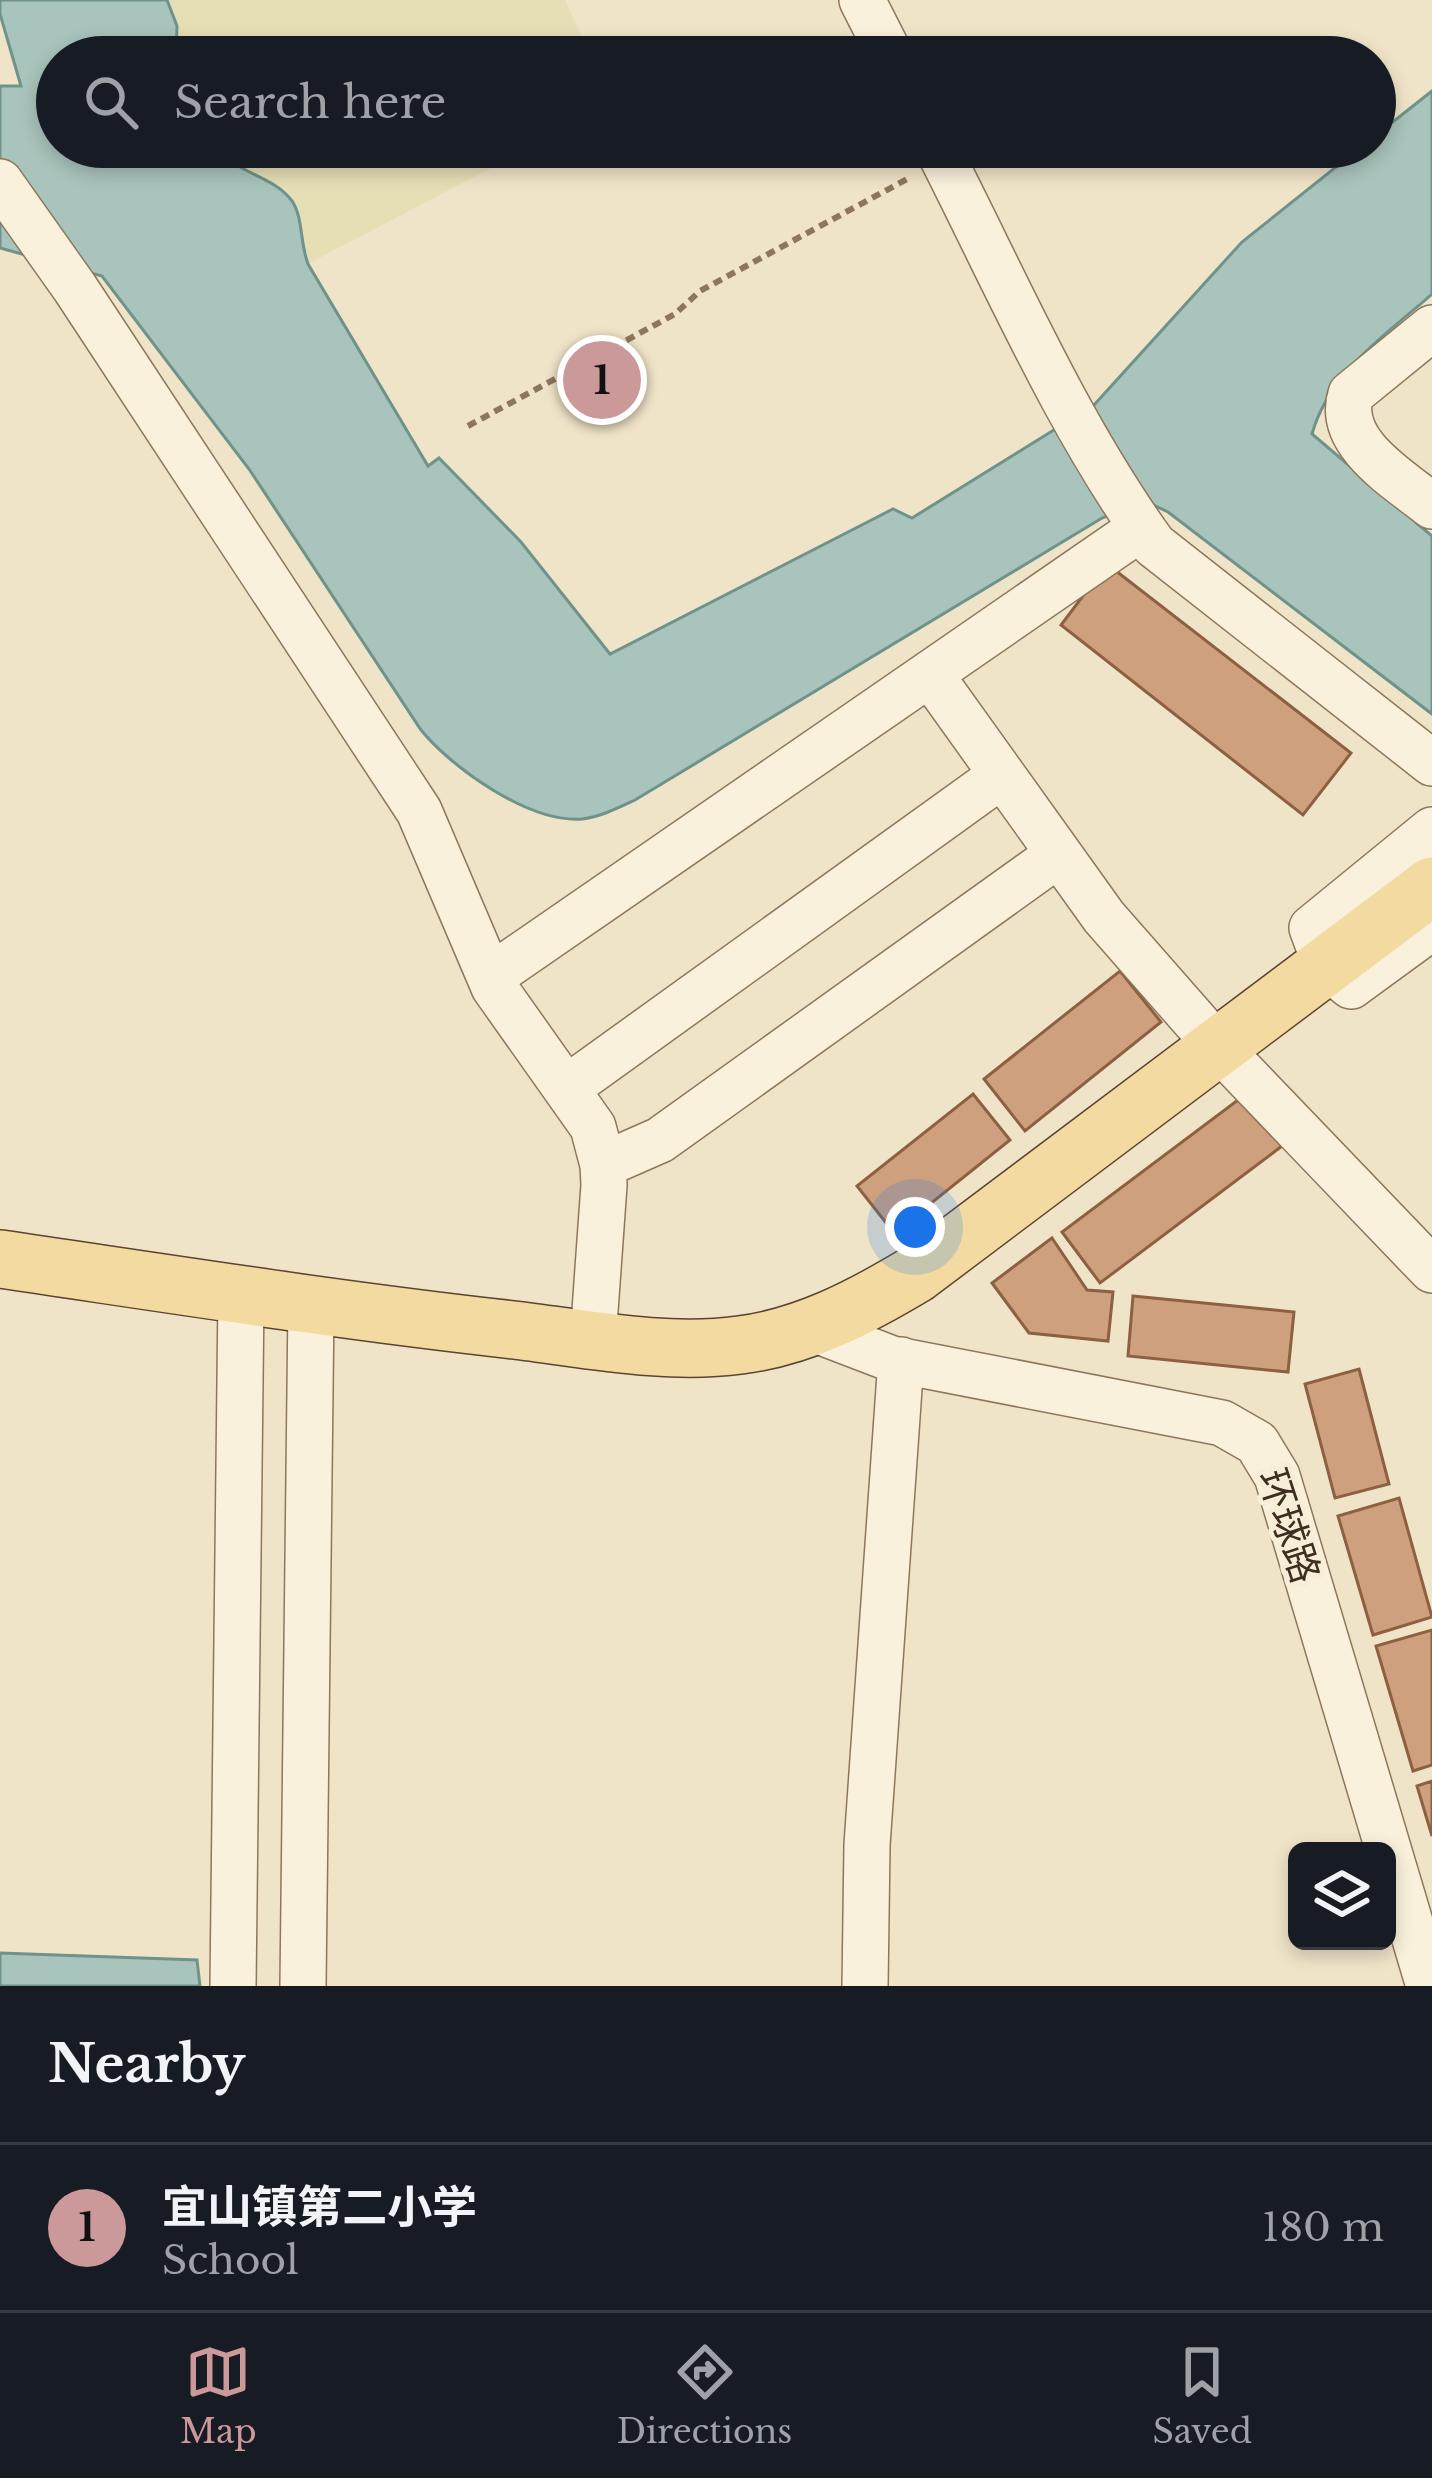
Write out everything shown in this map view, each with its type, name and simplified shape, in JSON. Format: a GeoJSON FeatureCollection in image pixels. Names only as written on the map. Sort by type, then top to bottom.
{"type":"FeatureCollection","features":[{"type":"Feature","properties":{"kind":"main road"},"geometry":{"type":"LineString","coordinates":[[0,1259],[311,1305],[593,1339],[710,1348],[760,1342],[811,1328],[916,1274],[1432,886]]}},
{"type":"Feature","properties":{"kind":"street"},"geometry":{"type":"LineString","coordinates":[[862,0],[880,36]]}},
{"type":"Feature","properties":{"kind":"street"},"geometry":{"type":"LineString","coordinates":[[948,168],[1072,412],[1154,544],[1432,763]]}},
{"type":"Feature","properties":{"kind":"street"},"geometry":{"type":"LineString","coordinates":[[0,182],[75,288],[419,811],[490,977],[516,1022],[593,1127],[603,1165],[593,1339]]}},
{"type":"Feature","properties":{"kind":"street"},"geometry":{"type":"LineString","coordinates":[[1432,328],[1351,394],[1348,404],[1350,424],[1373,459],[1432,506]]}},
{"type":"Feature","properties":{"kind":"street"},"geometry":{"type":"LineString","coordinates":[[490,977],[930,674],[1134,517]]}},
{"type":"Feature","properties":{"kind":"street"},"geometry":{"type":"LineString","coordinates":[[930,674],[1104,917],[1218,1047],[1432,1270]]}},
{"type":"Feature","properties":{"kind":"street"},"geometry":{"type":"LineString","coordinates":[[567,1088],[1002,775]]}},
{"type":"Feature","properties":{"kind":"street"},"geometry":{"type":"LineString","coordinates":[[1432,830],[1312,928],[1326,966],[1351,986],[1432,928]]}},
{"type":"Feature","properties":{"kind":"street"},"geometry":{"type":"LineString","coordinates":[[603,1165],[661,1140],[1059,854]]}},
{"type":"Feature","properties":{"kind":"street"},"geometry":{"type":"LineString","coordinates":[[233,1965],[241,1294]]}},
{"type":"Feature","properties":{"kind":"street"},"geometry":{"type":"LineString","coordinates":[[303,1965],[311,1305]]}},
{"type":"Feature","properties":{"kind":"street","name":"环球路"},"geometry":{"type":"LineString","coordinates":[[811,1328],[901,1360],[1222,1424],[1257,1443],[1277,1476],[1429,1986]]}},
{"type":"Feature","properties":{"kind":"street"},"geometry":{"type":"LineString","coordinates":[[865,1986],[867,1845],[901,1360]]}},
{"type":"Feature","properties":{"kind":"path"},"geometry":{"type":"LineString","coordinates":[[468,426],[675,314],[700,291],[914,168]]}},
{"type":"Feature","properties":{"kind":"shaded area"},"geometry":{"type":"Polygon","coordinates":[[[167,0],[565,0],[581,36],[177,36],[167,0]]]}},
{"type":"Feature","properties":{"kind":"shaded area"},"geometry":{"type":"Polygon","coordinates":[[[236,168],[491,168],[308,264],[270,182],[236,168]]]}},
{"type":"Feature","properties":{"kind":"water"},"geometry":{"type":"Polygon","coordinates":[[[0,0],[167,0],[177,36],[36,36],[36,168],[243,168],[285,193],[298,215],[308,264],[428,466],[439,458],[521,542],[610,654],[893,509],[912,518],[1094,405],[1242,242],[1335,168],[1396,168],[1396,119],[1432,91],[1432,294],[1345,373],[1312,434],[1432,536],[1432,714],[1168,512],[1145,501],[1102,518],[635,800],[582,819],[561,818],[516,803],[472,776],[421,730],[249,469],[102,276],[0,248],[0,86],[21,86],[0,0]]]}},
{"type":"Feature","properties":{"kind":"water"},"geometry":{"type":"Polygon","coordinates":[[[0,1953],[197,1960],[200,1986],[0,1986],[0,1953]]]}},
{"type":"Feature","properties":{"kind":"building"},"geometry":{"type":"Polygon","coordinates":[[[1107,564],[1351,753],[1303,815],[1061,625],[1107,564]]]}},
{"type":"Feature","properties":{"kind":"building"},"geometry":{"type":"Polygon","coordinates":[[[1120,971],[1161,1022],[1025,1131],[984,1079],[1120,971]]]}},
{"type":"Feature","properties":{"kind":"building"},"geometry":{"type":"Polygon","coordinates":[[[973,1094],[1010,1140],[894,1233],[857,1186],[973,1094]]]}},
{"type":"Feature","properties":{"kind":"building"},"geometry":{"type":"Polygon","coordinates":[[[1238,1100],[1282,1146],[1100,1283],[1062,1232],[1238,1100]]]}},
{"type":"Feature","properties":{"kind":"building"},"geometry":{"type":"Polygon","coordinates":[[[1052,1238],[1087,1290],[1113,1292],[1108,1341],[1029,1333],[992,1283],[1052,1238]]]}},
{"type":"Feature","properties":{"kind":"building"},"geometry":{"type":"Polygon","coordinates":[[[1133,1296],[1294,1312],[1288,1372],[1128,1356],[1133,1296]]]}},
{"type":"Feature","properties":{"kind":"building"},"geometry":{"type":"Polygon","coordinates":[[[1359,1369],[1389,1484],[1335,1498],[1305,1384],[1359,1369]]]}},
{"type":"Feature","properties":{"kind":"building"},"geometry":{"type":"Polygon","coordinates":[[[1399,1498],[1432,1617],[1373,1635],[1338,1516],[1399,1498]]]}},
{"type":"Feature","properties":{"kind":"building"},"geometry":{"type":"Polygon","coordinates":[[[1432,1630],[1432,1765],[1413,1771],[1376,1646],[1432,1630]]]}},
{"type":"Feature","properties":{"kind":"building"},"geometry":{"type":"Polygon","coordinates":[[[1432,1781],[1432,1836],[1417,1786],[1432,1781]]]}},
{"type":"Feature","properties":{"kind":"place","name":"宜山镇第二小学"},"geometry":{"type":"Point","coordinates":[602,380]}}]}
